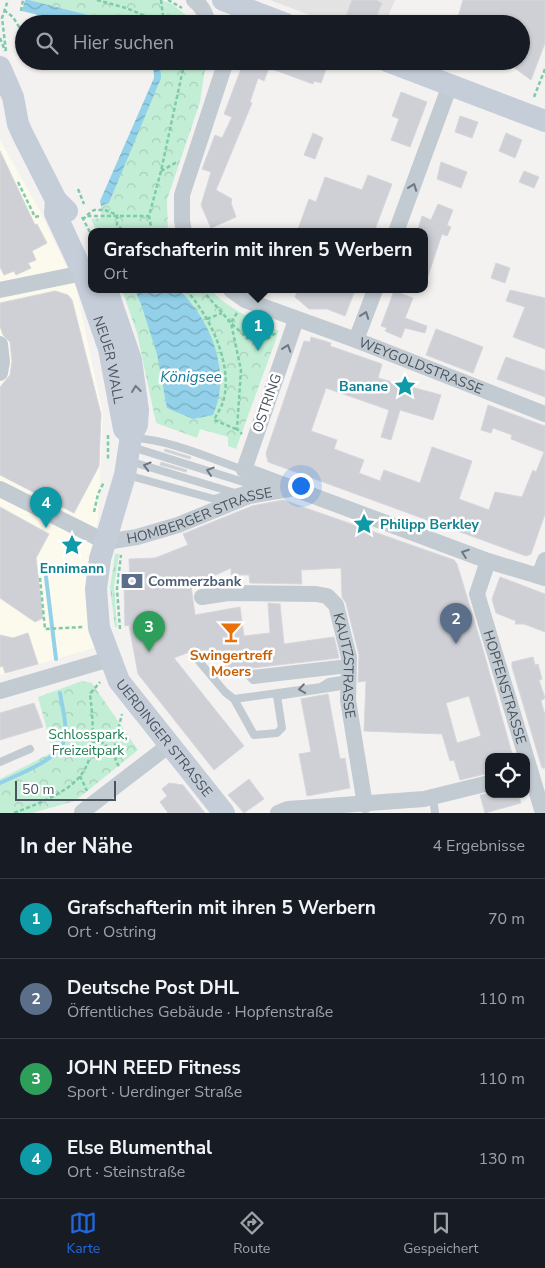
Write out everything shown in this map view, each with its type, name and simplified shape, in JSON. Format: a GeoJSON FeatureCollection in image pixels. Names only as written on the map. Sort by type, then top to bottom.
{"type":"FeatureCollection","features":[{"type":"Feature","properties":{"kind":"main road"},"geometry":{"type":"LineString","coordinates":[[233,10],[252,15]]}},
{"type":"Feature","properties":{"kind":"main road","name":"NEUER WALL"},"geometry":{"type":"LineString","coordinates":[[3,61],[18,124]]}},
{"type":"Feature","properties":{"kind":"main road"},"geometry":{"type":"LineString","coordinates":[[411,70],[545,121]]}},
{"type":"Feature","properties":{"kind":"main road","name":"NEUER WALL"},"geometry":{"type":"LineString","coordinates":[[0,103],[18,124],[56,200],[81,222],[87,266]]}},
{"type":"Feature","properties":{"kind":"main road","name":"NEUER WALL"},"geometry":{"type":"LineString","coordinates":[[56,200],[55,213],[87,266]]}},
{"type":"Feature","properties":{"kind":"main road","name":"NEUER WALL"},"geometry":{"type":"LineString","coordinates":[[94,293],[108,349],[124,429],[123,457]]}},
{"type":"Feature","properties":{"kind":"main road","name":"NEUER WALL"},"geometry":{"type":"LineString","coordinates":[[108,293],[126,341],[135,378],[137,425],[123,457],[97,538],[100,558],[96,589],[99,628],[110,659]]}},
{"type":"Feature","properties":{"kind":"main road","name":"UERDINGER STRASSE"},"geometry":{"type":"LineString","coordinates":[[110,659],[119,681],[168,746],[224,813]]}},
{"type":"Feature","properties":{"kind":"street"},"geometry":{"type":"LineString","coordinates":[[194,0],[206,15]]}},
{"type":"Feature","properties":{"kind":"street"},"geometry":{"type":"LineString","coordinates":[[213,70],[216,95]]}},
{"type":"Feature","properties":{"kind":"street"},"geometry":{"type":"LineString","coordinates":[[183,228],[182,195],[223,70]]}},
{"type":"Feature","properties":{"kind":"street"},"geometry":{"type":"LineString","coordinates":[[397,228],[450,85]]}},
{"type":"Feature","properties":{"kind":"street"},"geometry":{"type":"LineString","coordinates":[[0,290],[87,266]]}},
{"type":"Feature","properties":{"kind":"street"},"geometry":{"type":"LineString","coordinates":[[235,293],[245,300],[296,320]]}},
{"type":"Feature","properties":{"kind":"street"},"geometry":{"type":"LineString","coordinates":[[356,340],[373,293]]}},
{"type":"Feature","properties":{"kind":"street","name":"WEYGOLDSTRASSE"},"geometry":{"type":"LineString","coordinates":[[296,320],[356,340],[545,414]]}},
{"type":"Feature","properties":{"kind":"street","name":"OSTRING"},"geometry":{"type":"LineString","coordinates":[[244,470],[296,320]]}},
{"type":"Feature","properties":{"kind":"street"},"geometry":{"type":"LineString","coordinates":[[0,344],[2,362],[0,373]]}},
{"type":"Feature","properties":{"kind":"street","name":"HOMBERGER STRASSE"},"geometry":{"type":"LineString","coordinates":[[244,470],[488,561],[542,577]]}},
{"type":"Feature","properties":{"kind":"street","name":"HOMBERGER STRASSE"},"geometry":{"type":"LineString","coordinates":[[97,538],[136,537],[178,525],[249,496],[294,489]]}},
{"type":"Feature","properties":{"kind":"street"},"geometry":{"type":"LineString","coordinates":[[0,490],[97,538]]}},
{"type":"Feature","properties":{"kind":"street"},"geometry":{"type":"LineString","coordinates":[[542,577],[545,560]]}},
{"type":"Feature","properties":{"kind":"street","name":"HOPFENSTRASSE"},"geometry":{"type":"LineString","coordinates":[[488,561],[477,594],[510,700],[523,753]]}},
{"type":"Feature","properties":{"kind":"street","name":"KAUTZSTRASSE"},"geometry":{"type":"LineString","coordinates":[[202,597],[228,593],[316,594],[327,596],[336,604],[357,720],[364,805]]}},
{"type":"Feature","properties":{"kind":"street"},"geometry":{"type":"LineString","coordinates":[[0,691],[110,659]]}},
{"type":"Feature","properties":{"kind":"street"},"geometry":{"type":"LineString","coordinates":[[82,812],[168,746]]}},
{"type":"Feature","properties":{"kind":"street","name":"HOPFENSTRASSE"},"geometry":{"type":"LineString","coordinates":[[530,777],[543,813]]}},
{"type":"Feature","properties":{"kind":"street"},"geometry":{"type":"LineString","coordinates":[[278,813],[288,809],[336,810],[364,805],[434,805],[485,785]]}},
{"type":"Feature","properties":{"kind":"lane","name":"HOMBERGER STRASSE"},"geometry":{"type":"LineString","coordinates":[[123,457],[147,439],[174,446],[244,470]]}},
{"type":"Feature","properties":{"kind":"lane"},"geometry":{"type":"LineString","coordinates":[[123,457],[256,486]]}},
{"type":"Feature","properties":{"kind":"lane"},"geometry":{"type":"LineString","coordinates":[[123,457],[235,493]]}},
{"type":"Feature","properties":{"kind":"lane"},"geometry":{"type":"LineString","coordinates":[[123,457],[214,499],[274,481]]}},
{"type":"Feature","properties":{"kind":"lane"},"geometry":{"type":"LineString","coordinates":[[197,659],[234,698],[254,735],[277,733],[282,728],[277,696],[348,674]]}},
{"type":"Feature","properties":{"kind":"lane"},"geometry":{"type":"LineString","coordinates":[[252,674],[348,674],[253,680],[250,677],[252,674]]}},
{"type":"Feature","properties":{"kind":"lane"},"geometry":{"type":"LineString","coordinates":[[234,698],[321,687],[348,674]]}},
{"type":"Feature","properties":{"kind":"lane"},"geometry":{"type":"LineString","coordinates":[[0,762],[30,749]]}},
{"type":"Feature","properties":{"kind":"path"},"geometry":{"type":"LineString","coordinates":[[3,61],[4,10],[8,0]]}},
{"type":"Feature","properties":{"kind":"path"},"geometry":{"type":"LineString","coordinates":[[21,11],[24,0]]}},
{"type":"Feature","properties":{"kind":"path"},"geometry":{"type":"LineString","coordinates":[[97,0],[143,15]]}},
{"type":"Feature","properties":{"kind":"path"},"geometry":{"type":"LineString","coordinates":[[160,0],[163,15]]}},
{"type":"Feature","properties":{"kind":"path"},"geometry":{"type":"LineString","coordinates":[[4,10],[15,20]]}},
{"type":"Feature","properties":{"kind":"path"},"geometry":{"type":"LineString","coordinates":[[0,38],[3,61]]}},
{"type":"Feature","properties":{"kind":"path"},"geometry":{"type":"LineString","coordinates":[[533,99],[545,69]]}},
{"type":"Feature","properties":{"kind":"path"},"geometry":{"type":"LineString","coordinates":[[151,228],[149,216],[161,171],[183,70]]}},
{"type":"Feature","properties":{"kind":"path"},"geometry":{"type":"LineString","coordinates":[[18,182],[32,209]]}},
{"type":"Feature","properties":{"kind":"path"},"geometry":{"type":"LineString","coordinates":[[78,189],[83,200]]}},
{"type":"Feature","properties":{"kind":"path"},"geometry":{"type":"LineString","coordinates":[[81,222],[117,216],[149,216]]}},
{"type":"Feature","properties":{"kind":"path"},"geometry":{"type":"LineString","coordinates":[[117,216],[117,225],[120,228]]}},
{"type":"Feature","properties":{"kind":"path"},"geometry":{"type":"LineString","coordinates":[[189,293],[208,319],[222,355],[225,379],[223,403],[214,420],[237,429],[253,443]]}},
{"type":"Feature","properties":{"kind":"path"},"geometry":{"type":"LineString","coordinates":[[205,293],[248,339]]}},
{"type":"Feature","properties":{"kind":"path"},"geometry":{"type":"LineString","coordinates":[[237,429],[241,370],[240,358],[231,323],[245,300]]}},
{"type":"Feature","properties":{"kind":"path"},"geometry":{"type":"LineString","coordinates":[[208,319],[222,313]]}},
{"type":"Feature","properties":{"kind":"path"},"geometry":{"type":"LineString","coordinates":[[97,538],[98,494],[123,457],[108,434]]}},
{"type":"Feature","properties":{"kind":"path"},"geometry":{"type":"LineString","coordinates":[[40,578],[45,627],[48,630],[74,628]]}},
{"type":"Feature","properties":{"kind":"path"},"geometry":{"type":"LineString","coordinates":[[84,623],[85,632]]}},
{"type":"Feature","properties":{"kind":"path"},"geometry":{"type":"LineString","coordinates":[[14,813],[74,785],[87,767],[93,742],[90,694],[100,682]]}},
{"type":"Feature","properties":{"kind":"path"},"geometry":{"type":"LineString","coordinates":[[122,714],[115,753],[116,763],[127,776]]}},
{"type":"Feature","properties":{"kind":"path"},"geometry":{"type":"LineString","coordinates":[[93,742],[106,746],[116,746]]}},
{"type":"Feature","properties":{"kind":"path"},"geometry":{"type":"LineString","coordinates":[[106,746],[115,753]]}},
{"type":"Feature","properties":{"kind":"shaded area"},"geometry":{"type":"Polygon","coordinates":[[[270,0],[395,0],[389,15],[309,15],[270,0]]]}},
{"type":"Feature","properties":{"kind":"shaded area"},"geometry":{"type":"Polygon","coordinates":[[[0,140],[39,209],[76,287],[103,414],[98,519],[92,548],[87,604],[94,648],[0,675],[0,140]]]}},
{"type":"Feature","properties":{"kind":"green space"},"geometry":{"type":"Polygon","coordinates":[[[29,0],[161,0],[172,4],[186,15],[88,15],[29,0]]]}},
{"type":"Feature","properties":{"kind":"green space"},"geometry":{"type":"Polygon","coordinates":[[[161,70],[205,70],[200,102],[167,200],[168,228],[95,228],[91,219],[101,218],[101,206],[109,203],[161,70]]]}},
{"type":"Feature","properties":{"kind":"green space"},"geometry":{"type":"Polygon","coordinates":[[[123,293],[214,293],[234,309],[279,331],[236,449],[228,446],[228,437],[200,429],[197,438],[156,423],[137,333],[123,293]]]}},
{"type":"Feature","properties":{"kind":"green space"},"geometry":{"type":"Polygon","coordinates":[[[115,554],[119,554],[114,586],[117,627],[115,627],[110,588],[115,554]]]}},
{"type":"Feature","properties":{"kind":"green space","name":"Schlosspark, Freizeitpark"},"geometry":{"type":"Polygon","coordinates":[[[82,681],[92,683],[138,750],[75,801],[32,813],[0,813],[0,779],[53,752],[38,697],[82,681]]]}},
{"type":"Feature","properties":{"kind":"water"},"geometry":{"type":"Polygon","coordinates":[[[25,0],[29,0],[88,15],[38,15],[22,11],[25,0]]]}},
{"type":"Feature","properties":{"kind":"water"},"geometry":{"type":"Polygon","coordinates":[[[154,70],[161,70],[161,78],[109,203],[101,206],[100,201],[154,78],[154,70]]]}},
{"type":"Feature","properties":{"kind":"water","name":"Königsee"},"geometry":{"type":"Polygon","coordinates":[[[136,293],[182,293],[200,316],[209,332],[219,365],[218,399],[213,415],[193,419],[167,408],[157,354],[136,293]]]}},
{"type":"Feature","properties":{"kind":"building"},"geometry":{"type":"Polygon","coordinates":[[[352,0],[376,0],[382,3],[377,15],[346,15],[352,0]]]}},
{"type":"Feature","properties":{"kind":"building"},"geometry":{"type":"Polygon","coordinates":[[[463,0],[545,0],[545,43],[531,80],[517,70],[530,70],[530,15],[459,15],[463,0]]]}},
{"type":"Feature","properties":{"kind":"building"},"geometry":{"type":"Polygon","coordinates":[[[241,70],[268,70],[264,81],[258,78],[250,102],[252,103],[216,190],[232,199],[231,203],[236,217],[211,228],[201,205],[211,172],[202,169],[215,135],[222,138],[232,117],[224,114],[241,70]]]}},
{"type":"Feature","properties":{"kind":"building"},"geometry":{"type":"Polygon","coordinates":[[[274,70],[326,70],[321,83],[314,81],[313,84],[274,70]]]}},
{"type":"Feature","properties":{"kind":"building"},"geometry":{"type":"Polygon","coordinates":[[[401,92],[427,102],[410,147],[391,140],[399,119],[392,116],[401,92]]]}},
{"type":"Feature","properties":{"kind":"building"},"geometry":{"type":"Polygon","coordinates":[[[460,116],[478,122],[472,138],[455,132],[460,116]]]}},
{"type":"Feature","properties":{"kind":"building"},"geometry":{"type":"Polygon","coordinates":[[[313,133],[323,138],[315,159],[304,155],[313,133]]]}},
{"type":"Feature","properties":{"kind":"building"},"geometry":{"type":"Polygon","coordinates":[[[506,133],[522,140],[515,158],[499,151],[506,133]]]}},
{"type":"Feature","properties":{"kind":"building"},"geometry":{"type":"Polygon","coordinates":[[[0,151],[35,225],[37,224],[47,243],[32,251],[36,260],[28,263],[31,268],[16,275],[14,271],[4,275],[0,267],[0,151]]]}},
{"type":"Feature","properties":{"kind":"building"},"geometry":{"type":"Polygon","coordinates":[[[441,162],[467,172],[461,188],[437,179],[441,162]]]}},
{"type":"Feature","properties":{"kind":"building"},"geometry":{"type":"Polygon","coordinates":[[[524,171],[539,177],[534,188],[519,182],[524,171]]]}},
{"type":"Feature","properties":{"kind":"building"},"geometry":{"type":"Polygon","coordinates":[[[368,175],[392,184],[376,228],[298,228],[309,199],[316,202],[325,177],[362,190],[368,175]]]}},
{"type":"Feature","properties":{"kind":"building"},"geometry":{"type":"Polygon","coordinates":[[[438,204],[453,210],[447,225],[451,227],[447,236],[442,234],[428,276],[428,228],[418,228],[422,216],[431,220],[438,204]]]}},
{"type":"Feature","properties":{"kind":"building"},"geometry":{"type":"Polygon","coordinates":[[[496,263],[510,268],[505,283],[491,278],[496,263]]]}},
{"type":"Feature","properties":{"kind":"building"},"geometry":{"type":"Polygon","coordinates":[[[510,290],[545,298],[545,349],[513,337],[525,307],[506,301],[510,290]]]}},
{"type":"Feature","properties":{"kind":"building"},"geometry":{"type":"Polygon","coordinates":[[[55,291],[68,295],[72,300],[101,414],[99,466],[74,513],[0,475],[0,387],[10,375],[12,361],[10,342],[3,335],[0,326],[0,303],[55,291]]]}},
{"type":"Feature","properties":{"kind":"building"},"geometry":{"type":"Polygon","coordinates":[[[297,293],[354,293],[345,316],[327,309],[309,309],[295,297],[297,293]]]}},
{"type":"Feature","properties":{"kind":"building"},"geometry":{"type":"Polygon","coordinates":[[[393,293],[399,293],[413,298],[405,318],[427,326],[425,333],[405,328],[401,338],[385,331],[387,328],[381,326],[393,293]]]}},
{"type":"Feature","properties":{"kind":"building"},"geometry":{"type":"Polygon","coordinates":[[[436,329],[483,347],[473,373],[426,355],[436,329]]]}},
{"type":"Feature","properties":{"kind":"building"},"geometry":{"type":"Polygon","coordinates":[[[311,337],[331,343],[330,346],[382,364],[378,378],[441,395],[433,420],[400,410],[391,440],[381,437],[389,410],[326,388],[311,431],[337,440],[334,449],[364,460],[359,473],[380,481],[384,470],[420,483],[432,447],[472,461],[459,499],[489,510],[495,492],[522,497],[533,470],[536,472],[544,452],[511,439],[512,435],[493,428],[491,433],[481,430],[488,405],[545,426],[545,514],[531,554],[526,556],[268,462],[266,453],[304,341],[310,342],[311,337]]]}},
{"type":"Feature","properties":{"kind":"building"},"geometry":{"type":"Polygon","coordinates":[[[506,357],[545,371],[545,397],[497,379],[506,357]]]}},
{"type":"Feature","properties":{"kind":"building"},"geometry":{"type":"Polygon","coordinates":[[[165,449],[191,457],[190,459],[164,451],[165,449]]]}},
{"type":"Feature","properties":{"kind":"building"},"geometry":{"type":"Polygon","coordinates":[[[161,462],[187,470],[186,472],[160,465],[161,462]]]}},
{"type":"Feature","properties":{"kind":"building"},"geometry":{"type":"Polygon","coordinates":[[[283,500],[454,560],[457,564],[484,653],[512,753],[485,753],[485,774],[460,780],[454,760],[450,761],[442,734],[364,731],[366,681],[358,682],[359,655],[346,603],[342,597],[341,568],[301,570],[302,584],[250,583],[249,575],[231,575],[231,568],[191,586],[195,615],[240,607],[244,636],[270,633],[268,603],[280,604],[284,644],[334,637],[339,658],[226,671],[223,651],[192,651],[174,658],[244,746],[214,770],[138,674],[129,625],[125,626],[124,585],[130,584],[129,559],[155,558],[188,545],[183,534],[252,506],[283,500]],[[469,696],[446,703],[457,743],[481,736],[469,696]]]}},
{"type":"Feature","properties":{"kind":"building"},"geometry":{"type":"Polygon","coordinates":[[[0,507],[49,534],[36,558],[43,618],[35,622],[0,598],[0,507]]]}},
{"type":"Feature","properties":{"kind":"building"},"geometry":{"type":"Polygon","coordinates":[[[500,577],[545,594],[545,632],[524,624],[515,624],[516,621],[496,613],[492,599],[500,577]]]}},
{"type":"Feature","properties":{"kind":"building"},"geometry":{"type":"Polygon","coordinates":[[[28,633],[38,664],[5,673],[3,666],[0,667],[0,635],[13,638],[28,633]]]}},
{"type":"Feature","properties":{"kind":"building"},"geometry":{"type":"Polygon","coordinates":[[[533,657],[535,665],[538,664],[542,679],[539,680],[545,698],[541,701],[545,715],[545,768],[542,768],[512,667],[512,662],[533,657]]]}},
{"type":"Feature","properties":{"kind":"building"},"geometry":{"type":"Polygon","coordinates":[[[328,694],[340,759],[345,758],[350,788],[307,796],[299,754],[311,752],[301,699],[328,694]]]}},
{"type":"Feature","properties":{"kind":"building"},"geometry":{"type":"Polygon","coordinates":[[[34,703],[43,727],[0,740],[0,713],[34,703]]]}},
{"type":"Feature","properties":{"kind":"building"},"geometry":{"type":"Polygon","coordinates":[[[249,779],[264,799],[244,813],[228,795],[249,779]]]}},
{"type":"Feature","properties":{"kind":"building"},"geometry":{"type":"Polygon","coordinates":[[[169,783],[183,785],[205,813],[168,813],[160,802],[167,796],[162,789],[169,783]]]}},
{"type":"Feature","properties":{"kind":"building"},"geometry":{"type":"Polygon","coordinates":[[[485,794],[485,798],[519,798],[521,803],[485,813],[480,795],[485,794]]]}},
{"type":"Feature","properties":{"kind":"waterway"},"geometry":{"type":"LineString","coordinates":[[46,577],[56,659]]}},
{"type":"Feature","properties":{"kind":"waterway"},"geometry":{"type":"LineString","coordinates":[[0,783],[37,766],[55,754],[61,747],[65,728],[60,693]]}},
{"type":"Feature","properties":{"kind":"place","name":"Grafschafterin mit ihren 5 Werbern"},"geometry":{"type":"Point","coordinates":[258,351]}},
{"type":"Feature","properties":{"kind":"place","name":"Banane"},"geometry":{"type":"Point","coordinates":[405,386]}},
{"type":"Feature","properties":{"kind":"place","name":"Philipp Berkley"},"geometry":{"type":"Point","coordinates":[364,524]}},
{"type":"Feature","properties":{"kind":"place","name":"Else Blumenthal"},"geometry":{"type":"Point","coordinates":[46,528]}},
{"type":"Feature","properties":{"kind":"place","name":"Ennimann"},"geometry":{"type":"Point","coordinates":[72,545]}},
{"type":"Feature","properties":{"kind":"place","name":"Commerzbank"},"geometry":{"type":"Point","coordinates":[132,581]}},
{"type":"Feature","properties":{"kind":"place","name":"Swingertreff Moers"},"geometry":{"type":"Point","coordinates":[231,632]}},
{"type":"Feature","properties":{"kind":"place","name":"Deutsche Post DHL"},"geometry":{"type":"Point","coordinates":[456,644]}},
{"type":"Feature","properties":{"kind":"place","name":"JOHN REED Fitness"},"geometry":{"type":"Point","coordinates":[149,652]}}]}
